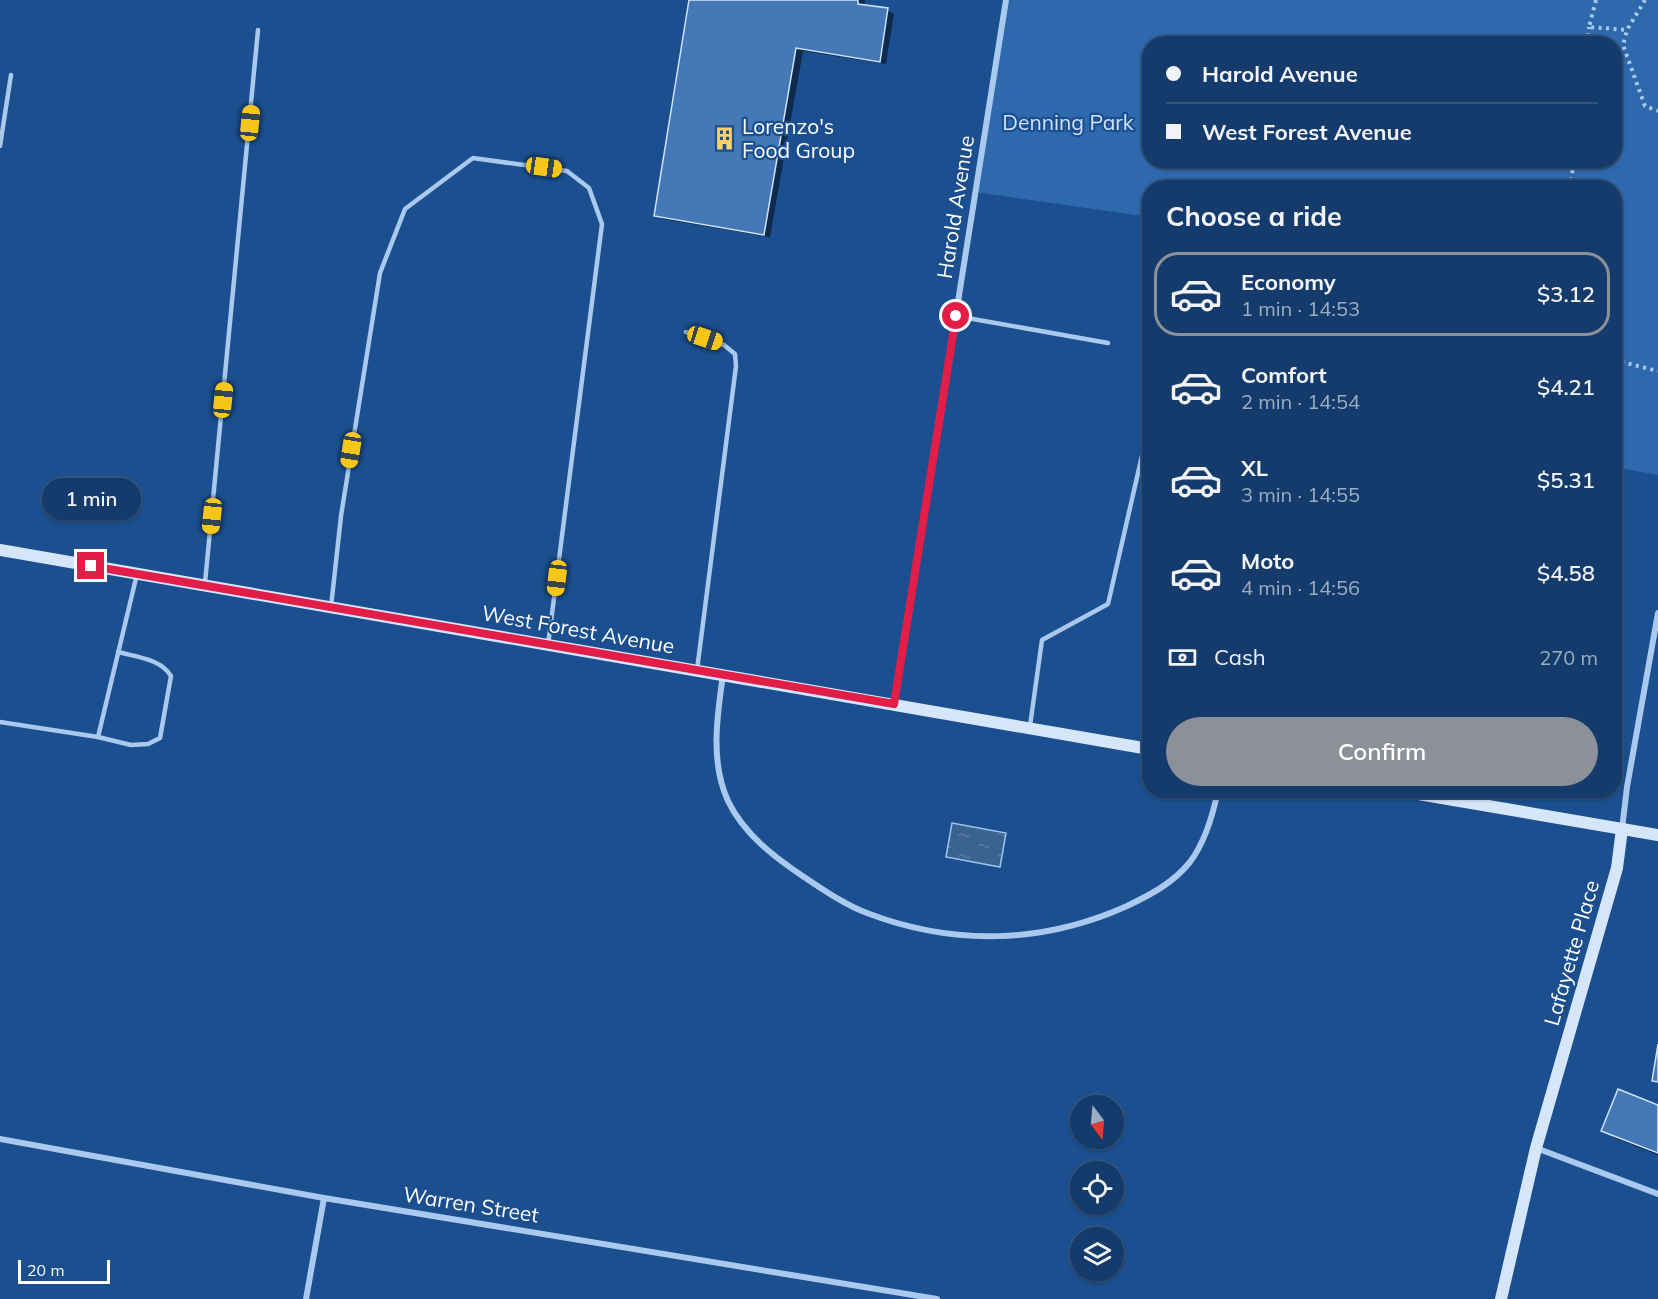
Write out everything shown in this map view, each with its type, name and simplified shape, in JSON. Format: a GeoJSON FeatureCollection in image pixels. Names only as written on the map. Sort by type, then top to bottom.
{"type":"FeatureCollection","features":[{"type":"Feature","properties":{"kind":"street","name":"Harold Avenue"},"geometry":{"type":"LineString","coordinates":[[894,704],[1006,0]]}},
{"type":"Feature","properties":{"kind":"street","name":"West Forest Avenue"},"geometry":{"type":"LineString","coordinates":[[0,550],[1142,748]]}},
{"type":"Feature","properties":{"kind":"street","name":"Lafayette Place"},"geometry":{"type":"LineString","coordinates":[[1501,1299],[1536,1148],[1617,868],[1627,786],[1658,613]]}},
{"type":"Feature","properties":{"kind":"street"},"geometry":{"type":"LineString","coordinates":[[723,675],[716,749],[728,801],[748,831],[776,857],[827,892],[865,913],[909,927],[960,935],[1014,937],[1056,930],[1110,913],[1151,895],[1181,872],[1201,845],[1216,798]]}},
{"type":"Feature","properties":{"kind":"street"},"geometry":{"type":"LineString","coordinates":[[1442,798],[1658,835]]}},
{"type":"Feature","properties":{"kind":"street","name":"Warren Street"},"geometry":{"type":"LineString","coordinates":[[0,1139],[324,1198],[937,1299]]}},
{"type":"Feature","properties":{"kind":"street"},"geometry":{"type":"LineString","coordinates":[[1536,1148],[1658,1194]]}},
{"type":"Feature","properties":{"kind":"street"},"geometry":{"type":"LineString","coordinates":[[306,1299],[324,1198]]}},
{"type":"Feature","properties":{"kind":"lane"},"geometry":{"type":"LineString","coordinates":[[205,586],[258,30]]}},
{"type":"Feature","properties":{"kind":"lane"},"geometry":{"type":"LineString","coordinates":[[0,146],[11,75]]}},
{"type":"Feature","properties":{"kind":"lane"},"geometry":{"type":"LineString","coordinates":[[331,607],[341,516],[380,273],[405,209],[473,158],[567,171],[590,188],[602,224],[548,645]]}},
{"type":"Feature","properties":{"kind":"lane"},"geometry":{"type":"LineString","coordinates":[[956,316],[1108,344]]}},
{"type":"Feature","properties":{"kind":"lane"},"geometry":{"type":"LineString","coordinates":[[686,332],[724,345],[735,354],[736,366],[696,670]]}},
{"type":"Feature","properties":{"kind":"lane"},"geometry":{"type":"LineString","coordinates":[[1030,728],[1042,640],[1108,604],[1142,456]]}},
{"type":"Feature","properties":{"kind":"lane"},"geometry":{"type":"LineString","coordinates":[[98,737],[137,574]]}},
{"type":"Feature","properties":{"kind":"lane"},"geometry":{"type":"LineString","coordinates":[[0,722],[98,737],[131,745],[148,744],[160,738],[171,676],[167,669],[158,663],[118,652]]}},
{"type":"Feature","properties":{"kind":"path"},"geometry":{"type":"LineString","coordinates":[[1588,36],[1596,0]]}},
{"type":"Feature","properties":{"kind":"path"},"geometry":{"type":"LineString","coordinates":[[1645,0],[1627,30],[1623,45],[1645,106],[1658,111]]}},
{"type":"Feature","properties":{"kind":"path"},"geometry":{"type":"LineString","coordinates":[[1589,27],[1627,30]]}},
{"type":"Feature","properties":{"kind":"path"},"geometry":{"type":"LineString","coordinates":[[1622,362],[1658,371]]}},
{"type":"Feature","properties":{"kind":"green space","name":"Denning Park"},"geometry":{"type":"Polygon","coordinates":[[[1006,0],[1658,0],[1658,475],[1622,468],[1622,180],[1142,180],[1142,216],[975,192],[1006,0]]]}},
{"type":"Feature","properties":{"kind":"water"},"geometry":{"type":"Polygon","coordinates":[[[952,823],[1006,833],[1000,867],[946,857],[952,823]]]}},
{"type":"Feature","properties":{"kind":"building","name":"Lorenzo's Food Group"},"geometry":{"type":"Polygon","coordinates":[[[689,0],[858,0],[858,4],[888,8],[880,62],[796,48],[764,235],[654,216],[689,0]]]}},
{"type":"Feature","properties":{"kind":"building"},"geometry":{"type":"Polygon","coordinates":[[[1658,1044],[1658,1082],[1652,1081],[1658,1044]]]}},
{"type":"Feature","properties":{"kind":"building"},"geometry":{"type":"Polygon","coordinates":[[[1618,1089],[1658,1105],[1658,1153],[1601,1131],[1618,1089]]]}},
{"type":"Feature","properties":{"kind":"place","name":"Lorenzo's Food Group"},"geometry":{"type":"Point","coordinates":[724,139]}},
{"type":"Feature","properties":{"kind":"route"},"geometry":{"type":"LineString","coordinates":[[91,566],[894,704],[956,316]]}}]}
